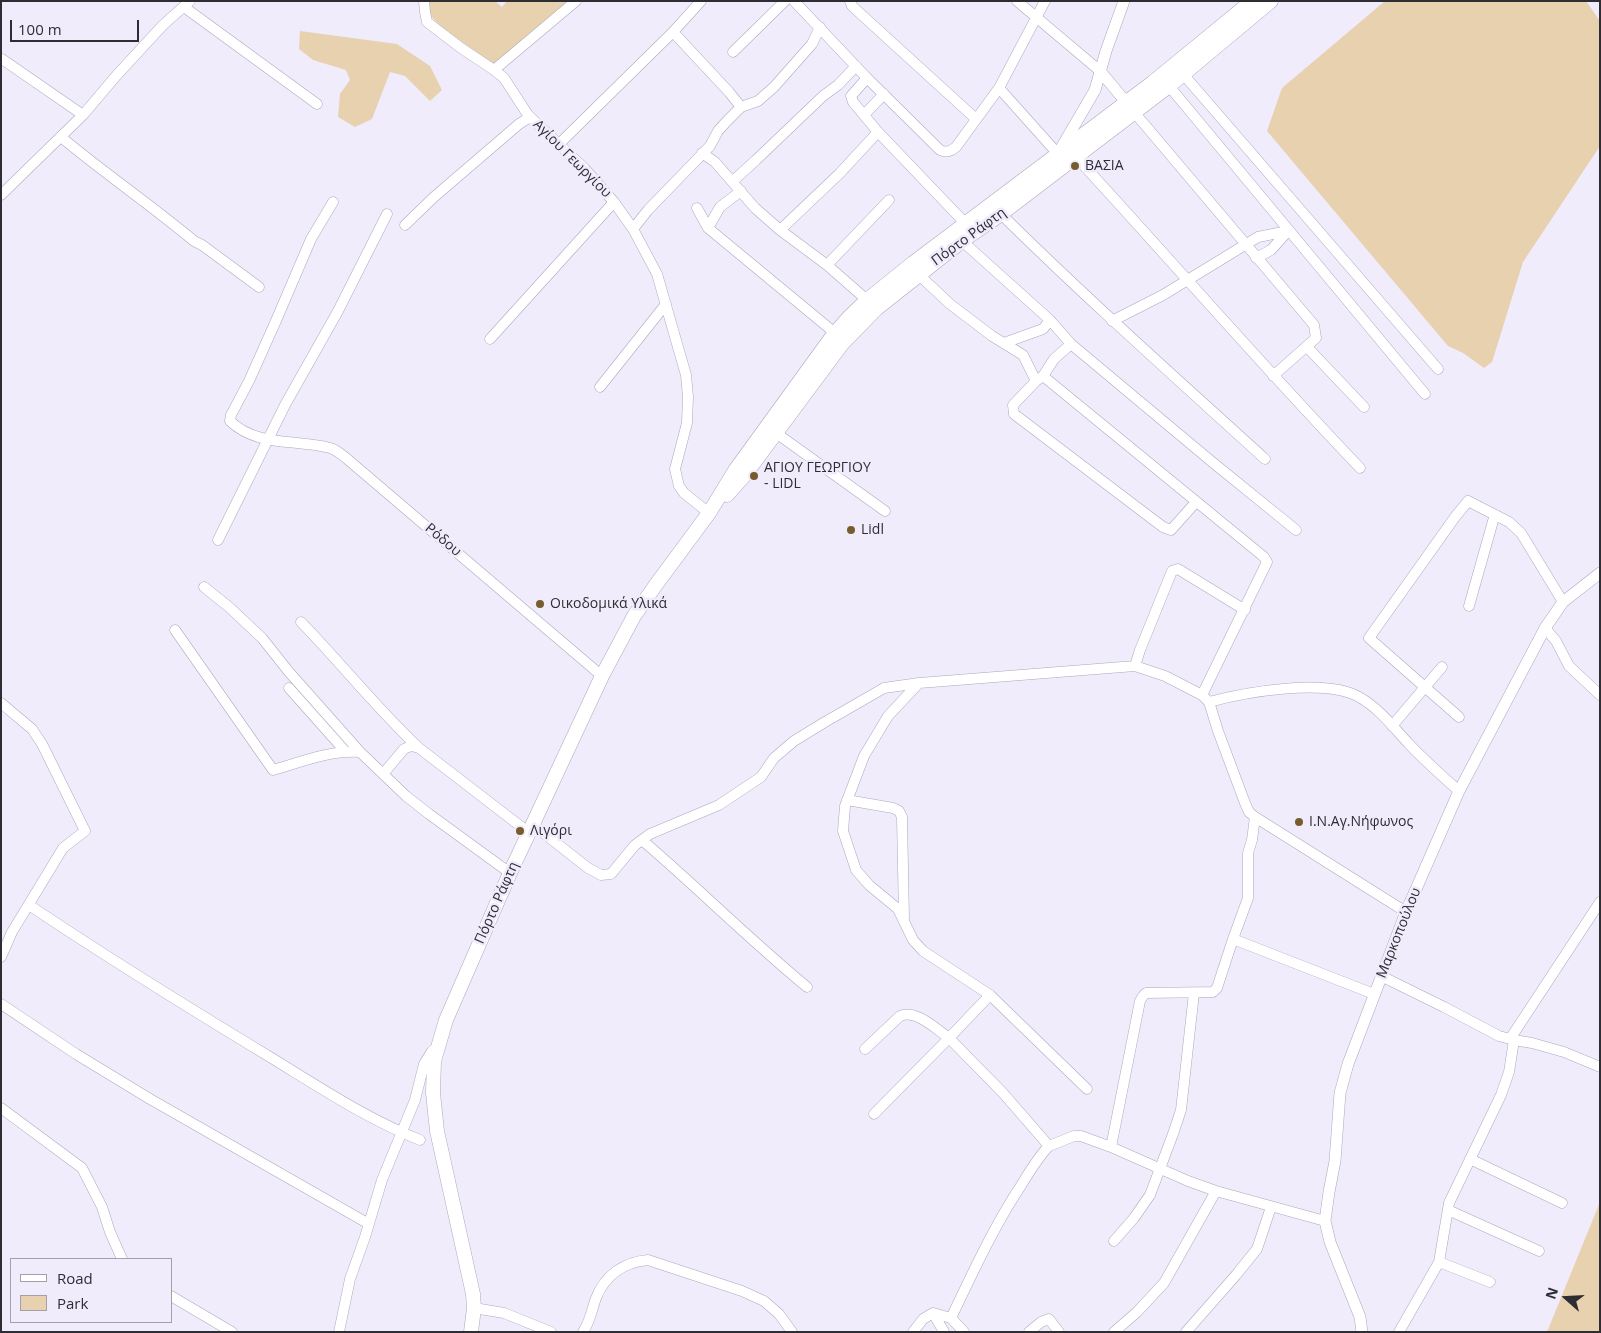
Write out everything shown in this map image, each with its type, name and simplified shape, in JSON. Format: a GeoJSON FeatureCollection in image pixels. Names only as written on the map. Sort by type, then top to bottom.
{"type":"FeatureCollection","features":[{"type":"Feature","properties":{"kind":"main road","name":"Πόρτο Ράφτη"},"geometry":{"type":"LineString","coordinates":[[709,514],[744,476],[851,334],[876,309],[962,241],[1076,157],[1185,57],[1252,1]]}},
{"type":"Feature","properties":{"kind":"main road","name":"Πόρτο Ράφτη"},"geometry":{"type":"LineString","coordinates":[[471,1332],[474,1308],[470,1274],[437,1131],[433,1099],[432,1078],[437,1049],[446,1020],[530,828],[602,676],[626,631],[640,608],[709,514],[736,469],[835,333],[849,317],[913,263],[1058,154],[1130,107],[1169,86],[1271,1]]}},
{"type":"Feature","properties":{"kind":"street","name":"Αγίου Γεωργίου"},"geometry":{"type":"LineString","coordinates":[[424,1],[428,22],[504,78],[530,116],[585,169],[614,202],[633,229],[657,274],[686,375],[688,397],[687,423],[677,459],[676,477],[684,493],[709,514]]}},
{"type":"Feature","properties":{"kind":"street"},"geometry":{"type":"LineString","coordinates":[[494,70],[576,1]]}},
{"type":"Feature","properties":{"kind":"street"},"geometry":{"type":"LineString","coordinates":[[558,145],[673,32],[701,1]]}},
{"type":"Feature","properties":{"kind":"street"},"geometry":{"type":"LineString","coordinates":[[733,52],[785,1]]}},
{"type":"Feature","properties":{"kind":"street"},"geometry":{"type":"LineString","coordinates":[[794,1],[867,78],[944,152],[956,147],[999,88],[1044,1]]}},
{"type":"Feature","properties":{"kind":"street"},"geometry":{"type":"LineString","coordinates":[[850,1],[852,6],[976,119]]}},
{"type":"Feature","properties":{"kind":"street"},"geometry":{"type":"LineString","coordinates":[[1017,1],[1100,71],[1314,325],[1316,338],[1273,376]]}},
{"type":"Feature","properties":{"kind":"street"},"geometry":{"type":"LineString","coordinates":[[999,88],[1058,154],[1095,90],[1124,1]]}},
{"type":"Feature","properties":{"kind":"street"},"geometry":{"type":"LineString","coordinates":[[1,195],[84,115],[163,24],[187,4],[317,104]]}},
{"type":"Feature","properties":{"kind":"street"},"geometry":{"type":"LineString","coordinates":[[633,229],[648,210],[710,146],[718,131],[726,122],[741,107],[758,101],[774,87],[812,44],[820,27]]}},
{"type":"Feature","properties":{"kind":"street"},"geometry":{"type":"LineString","coordinates":[[673,32],[741,107]]}},
{"type":"Feature","properties":{"kind":"street"},"geometry":{"type":"LineString","coordinates":[[2,59],[84,115]]}},
{"type":"Feature","properties":{"kind":"street"},"geometry":{"type":"LineString","coordinates":[[733,181],[823,96],[838,85],[856,66]]}},
{"type":"Feature","properties":{"kind":"street"},"geometry":{"type":"LineString","coordinates":[[1183,74],[1438,369]]}},
{"type":"Feature","properties":{"kind":"street"},"geometry":{"type":"LineString","coordinates":[[867,78],[851,96],[853,102],[878,132],[966,224]]}},
{"type":"Feature","properties":{"kind":"street"},"geometry":{"type":"LineString","coordinates":[[1169,86],[1425,394]]}},
{"type":"Feature","properties":{"kind":"street"},"geometry":{"type":"LineString","coordinates":[[864,115],[884,94]]}},
{"type":"Feature","properties":{"kind":"street"},"geometry":{"type":"LineString","coordinates":[[404,224],[530,116]]}},
{"type":"Feature","properties":{"kind":"street"},"geometry":{"type":"LineString","coordinates":[[780,230],[840,174],[878,132]]}},
{"type":"Feature","properties":{"kind":"street"},"geometry":{"type":"LineString","coordinates":[[61,137],[194,241],[259,287]]}},
{"type":"Feature","properties":{"kind":"street"},"geometry":{"type":"LineString","coordinates":[[702,153],[715,162],[755,208],[780,230],[827,265],[867,300]]}},
{"type":"Feature","properties":{"kind":"street"},"geometry":{"type":"LineString","coordinates":[[1076,157],[1189,280],[1273,376],[1360,468]]}},
{"type":"Feature","properties":{"kind":"street"},"geometry":{"type":"LineString","coordinates":[[708,228],[720,207],[741,191]]}},
{"type":"Feature","properties":{"kind":"street"},"geometry":{"type":"LineString","coordinates":[[827,265],[889,200]]}},
{"type":"Feature","properties":{"kind":"street","name":"Ρόδου"},"geometry":{"type":"LineString","coordinates":[[333,202],[311,238],[249,381],[231,415],[230,421],[236,428],[251,435],[331,448],[346,458],[602,676]]}},
{"type":"Feature","properties":{"kind":"street"},"geometry":{"type":"LineString","coordinates":[[490,339],[614,202]]}},
{"type":"Feature","properties":{"kind":"street"},"geometry":{"type":"LineString","coordinates":[[697,208],[708,228],[835,333]]}},
{"type":"Feature","properties":{"kind":"street"},"geometry":{"type":"LineString","coordinates":[[218,540],[268,439],[338,311],[387,214]]}},
{"type":"Feature","properties":{"kind":"street"},"geometry":{"type":"LineString","coordinates":[[1001,214],[1112,321],[1265,459]]}},
{"type":"Feature","properties":{"kind":"street"},"geometry":{"type":"LineString","coordinates":[[1112,321],[1163,296],[1258,237],[1288,231]]}},
{"type":"Feature","properties":{"kind":"street"},"geometry":{"type":"LineString","coordinates":[[1256,258],[1271,250],[1288,231]]}},
{"type":"Feature","properties":{"kind":"street"},"geometry":{"type":"LineString","coordinates":[[962,241],[1050,320],[1071,344],[1296,530]]}},
{"type":"Feature","properties":{"kind":"street"},"geometry":{"type":"LineString","coordinates":[[918,275],[950,304],[1023,355],[1040,378],[1264,557],[1267,562],[1206,698],[1245,803],[1255,817],[1406,912]]}},
{"type":"Feature","properties":{"kind":"street"},"geometry":{"type":"LineString","coordinates":[[600,387],[666,304]]}},
{"type":"Feature","properties":{"kind":"street"},"geometry":{"type":"LineString","coordinates":[[1004,343],[1043,329],[1050,320]]}},
{"type":"Feature","properties":{"kind":"street"},"geometry":{"type":"LineString","coordinates":[[1071,344],[1054,359],[1040,378],[1013,406],[1014,414],[1163,527],[1171,530],[1196,502]]}},
{"type":"Feature","properties":{"kind":"street"},"geometry":{"type":"LineString","coordinates":[[1307,347],[1364,406]]}},
{"type":"Feature","properties":{"kind":"street"},"geometry":{"type":"LineString","coordinates":[[776,433],[885,511]]}},
{"type":"Feature","properties":{"kind":"street"},"geometry":{"type":"LineString","coordinates":[[1459,717],[1369,638],[1468,500],[1509,522],[1521,533],[1564,602]]}},
{"type":"Feature","properties":{"kind":"street"},"geometry":{"type":"LineString","coordinates":[[1469,606],[1496,515]]}},
{"type":"Feature","properties":{"kind":"street"},"geometry":{"type":"LineString","coordinates":[[1135,666],[1172,571],[1178,569],[1245,610]]}},
{"type":"Feature","properties":{"kind":"street","name":"Μαρκοπούλου"},"geometry":{"type":"LineString","coordinates":[[1362,1332],[1360,1317],[1336,1260],[1325,1221],[1335,1161],[1340,1093],[1348,1064],[1406,912],[1459,792],[1545,628],[1564,602],[1600,573]]}},
{"type":"Feature","properties":{"kind":"street"},"geometry":{"type":"LineString","coordinates":[[204,587],[262,638],[289,672],[360,752],[406,796],[510,873]]}},
{"type":"Feature","properties":{"kind":"street"},"geometry":{"type":"LineString","coordinates":[[301,622],[403,734],[419,748],[530,828],[601,875],[611,874],[636,845],[650,834],[719,806],[761,777],[774,758],[794,741],[884,688],[920,683],[1135,666],[1165,676],[1206,698],[1298,687],[1342,691],[1357,696],[1371,704],[1459,792]]}},
{"type":"Feature","properties":{"kind":"street"},"geometry":{"type":"LineString","coordinates":[[1545,628],[1556,641],[1569,666],[1600,695]]}},
{"type":"Feature","properties":{"kind":"street"},"geometry":{"type":"LineString","coordinates":[[175,630],[273,770],[345,751],[360,752]]}},
{"type":"Feature","properties":{"kind":"street"},"geometry":{"type":"LineString","coordinates":[[1392,726],[1442,667]]}},
{"type":"Feature","properties":{"kind":"street"},"geometry":{"type":"LineString","coordinates":[[905,922],[898,909],[869,885],[856,870],[843,831],[845,806],[864,756],[888,716],[920,683]]}},
{"type":"Feature","properties":{"kind":"street"},"geometry":{"type":"LineString","coordinates":[[289,688],[345,751]]}},
{"type":"Feature","properties":{"kind":"street"},"geometry":{"type":"LineString","coordinates":[[1,703],[32,729],[42,744],[84,831],[63,848],[12,932],[1,957]]}},
{"type":"Feature","properties":{"kind":"street"},"geometry":{"type":"LineString","coordinates":[[383,774],[404,749],[411,746],[419,748]]}},
{"type":"Feature","properties":{"kind":"street"},"geometry":{"type":"LineString","coordinates":[[847,800],[893,808],[899,811],[902,817],[905,922],[906,929],[913,940],[923,950],[990,995],[1087,1089]]}},
{"type":"Feature","properties":{"kind":"street"},"geometry":{"type":"LineString","coordinates":[[1111,1147],[1138,1009],[1143,996],[1146,993],[1212,992],[1217,988],[1248,898],[1248,853],[1255,817]]}},
{"type":"Feature","properties":{"kind":"street"},"geometry":{"type":"LineString","coordinates":[[642,840],[775,961],[808,987]]}},
{"type":"Feature","properties":{"kind":"street"},"geometry":{"type":"LineString","coordinates":[[1399,1332],[1439,1262],[1449,1203],[1501,1095],[1509,1072],[1512,1039],[1600,902]]}},
{"type":"Feature","properties":{"kind":"street"},"geometry":{"type":"LineString","coordinates":[[29,905],[157,988],[345,1103],[420,1140]]}},
{"type":"Feature","properties":{"kind":"street"},"geometry":{"type":"LineString","coordinates":[[1233,939],[1374,994]]}},
{"type":"Feature","properties":{"kind":"street"},"geometry":{"type":"LineString","coordinates":[[1381,976],[1499,1036],[1532,1042],[1564,1052],[1600,1067]]}},
{"type":"Feature","properties":{"kind":"street"},"geometry":{"type":"LineString","coordinates":[[1114,1241],[1134,1218],[1150,1195],[1181,1110],[1194,993]]}},
{"type":"Feature","properties":{"kind":"street"},"geometry":{"type":"LineString","coordinates":[[874,1114],[990,995]]}},
{"type":"Feature","properties":{"kind":"street"},"geometry":{"type":"LineString","coordinates":[[1,1004],[76,1054],[150,1099],[369,1224]]}},
{"type":"Feature","properties":{"kind":"street"},"geometry":{"type":"LineString","coordinates":[[865,1049],[900,1016],[911,1014],[928,1022],[949,1038],[1003,1093],[1049,1146]]}},
{"type":"Feature","properties":{"kind":"street"},"geometry":{"type":"LineString","coordinates":[[339,1332],[350,1279],[382,1180],[415,1100],[424,1064],[432,1051],[437,1049]]}},
{"type":"Feature","properties":{"kind":"street"},"geometry":{"type":"LineString","coordinates":[[415,1100],[433,1099]]}},
{"type":"Feature","properties":{"kind":"street"},"geometry":{"type":"LineString","coordinates":[[1,1108],[82,1168],[102,1207],[122,1258]]}},
{"type":"Feature","properties":{"kind":"street"},"geometry":{"type":"LineString","coordinates":[[951,1318],[983,1249],[1042,1153],[1049,1146],[1074,1136],[1081,1136],[1111,1147],[1188,1181],[1216,1191],[1325,1221]]}},
{"type":"Feature","properties":{"kind":"street"},"geometry":{"type":"LineString","coordinates":[[1470,1160],[1562,1203]]}},
{"type":"Feature","properties":{"kind":"street"},"geometry":{"type":"LineString","coordinates":[[1114,1332],[1137,1312],[1164,1283],[1216,1191]]}},
{"type":"Feature","properties":{"kind":"street"},"geometry":{"type":"LineString","coordinates":[[1186,1332],[1257,1249],[1271,1207]]}},
{"type":"Feature","properties":{"kind":"street"},"geometry":{"type":"LineString","coordinates":[[1448,1210],[1539,1251]]}},
{"type":"Feature","properties":{"kind":"street"},"geometry":{"type":"LineString","coordinates":[[583,1332],[597,1296],[609,1277],[623,1266],[636,1261],[648,1260],[742,1291],[764,1301],[780,1314],[789,1328],[778,1332]]}},
{"type":"Feature","properties":{"kind":"street"},"geometry":{"type":"LineString","coordinates":[[1439,1262],[1490,1282]]}},
{"type":"Feature","properties":{"kind":"street"},"geometry":{"type":"LineString","coordinates":[[172,1297],[232,1332]]}},
{"type":"Feature","properties":{"kind":"street"},"geometry":{"type":"LineString","coordinates":[[474,1308],[504,1312],[551,1332]]}},
{"type":"Feature","properties":{"kind":"street"},"geometry":{"type":"LineString","coordinates":[[933,1313],[944,1332]]}},
{"type":"Feature","properties":{"kind":"street"},"geometry":{"type":"LineString","coordinates":[[913,1332],[923,1319],[933,1313],[951,1318],[964,1332]]}},
{"type":"Feature","properties":{"kind":"street"},"geometry":{"type":"LineString","coordinates":[[1030,1332],[1040,1322],[1048,1319],[1059,1332]]}},
{"type":"Feature","properties":{"kind":"green space"},"geometry":{"type":"Polygon","coordinates":[[[428,1],[495,1],[502,7],[507,1],[568,1],[494,65],[439,25],[430,15],[428,1]]]}},
{"type":"Feature","properties":{"kind":"green space"},"geometry":{"type":"Polygon","coordinates":[[[1385,1],[1586,1],[1600,21],[1600,146],[1523,262],[1492,362],[1484,368],[1463,353],[1448,346],[1267,131],[1282,88],[1385,1]]]}},
{"type":"Feature","properties":{"kind":"green space"},"geometry":{"type":"Polygon","coordinates":[[[300,31],[397,44],[430,66],[442,90],[430,101],[405,76],[390,72],[372,119],[355,127],[338,117],[340,94],[350,80],[346,70],[313,60],[299,49],[300,31]]]}},
{"type":"Feature","properties":{"kind":"green space"},"geometry":{"type":"Polygon","coordinates":[[[1600,1202],[1600,1332],[1547,1332],[1600,1202]]]}},
{"type":"Feature","properties":{"kind":"place","name":"ΒΑΣΙΑ"},"geometry":{"type":"Point","coordinates":[1075,166]}},
{"type":"Feature","properties":{"kind":"place","name":"ΑΓΙΟΥ ΓΕΩΡΓΙΟΥ - LIDL"},"geometry":{"type":"Point","coordinates":[754,476]}},
{"type":"Feature","properties":{"kind":"place","name":"Lidl"},"geometry":{"type":"Point","coordinates":[851,530]}},
{"type":"Feature","properties":{"kind":"place","name":"Οικοδομικά Υλικά"},"geometry":{"type":"Point","coordinates":[540,604]}},
{"type":"Feature","properties":{"kind":"place","name":"Ι.Ν.Αγ.Νήφωνος"},"geometry":{"type":"Point","coordinates":[1299,822]}},
{"type":"Feature","properties":{"kind":"place","name":"Λιγόρι"},"geometry":{"type":"Point","coordinates":[520,831]}}]}
